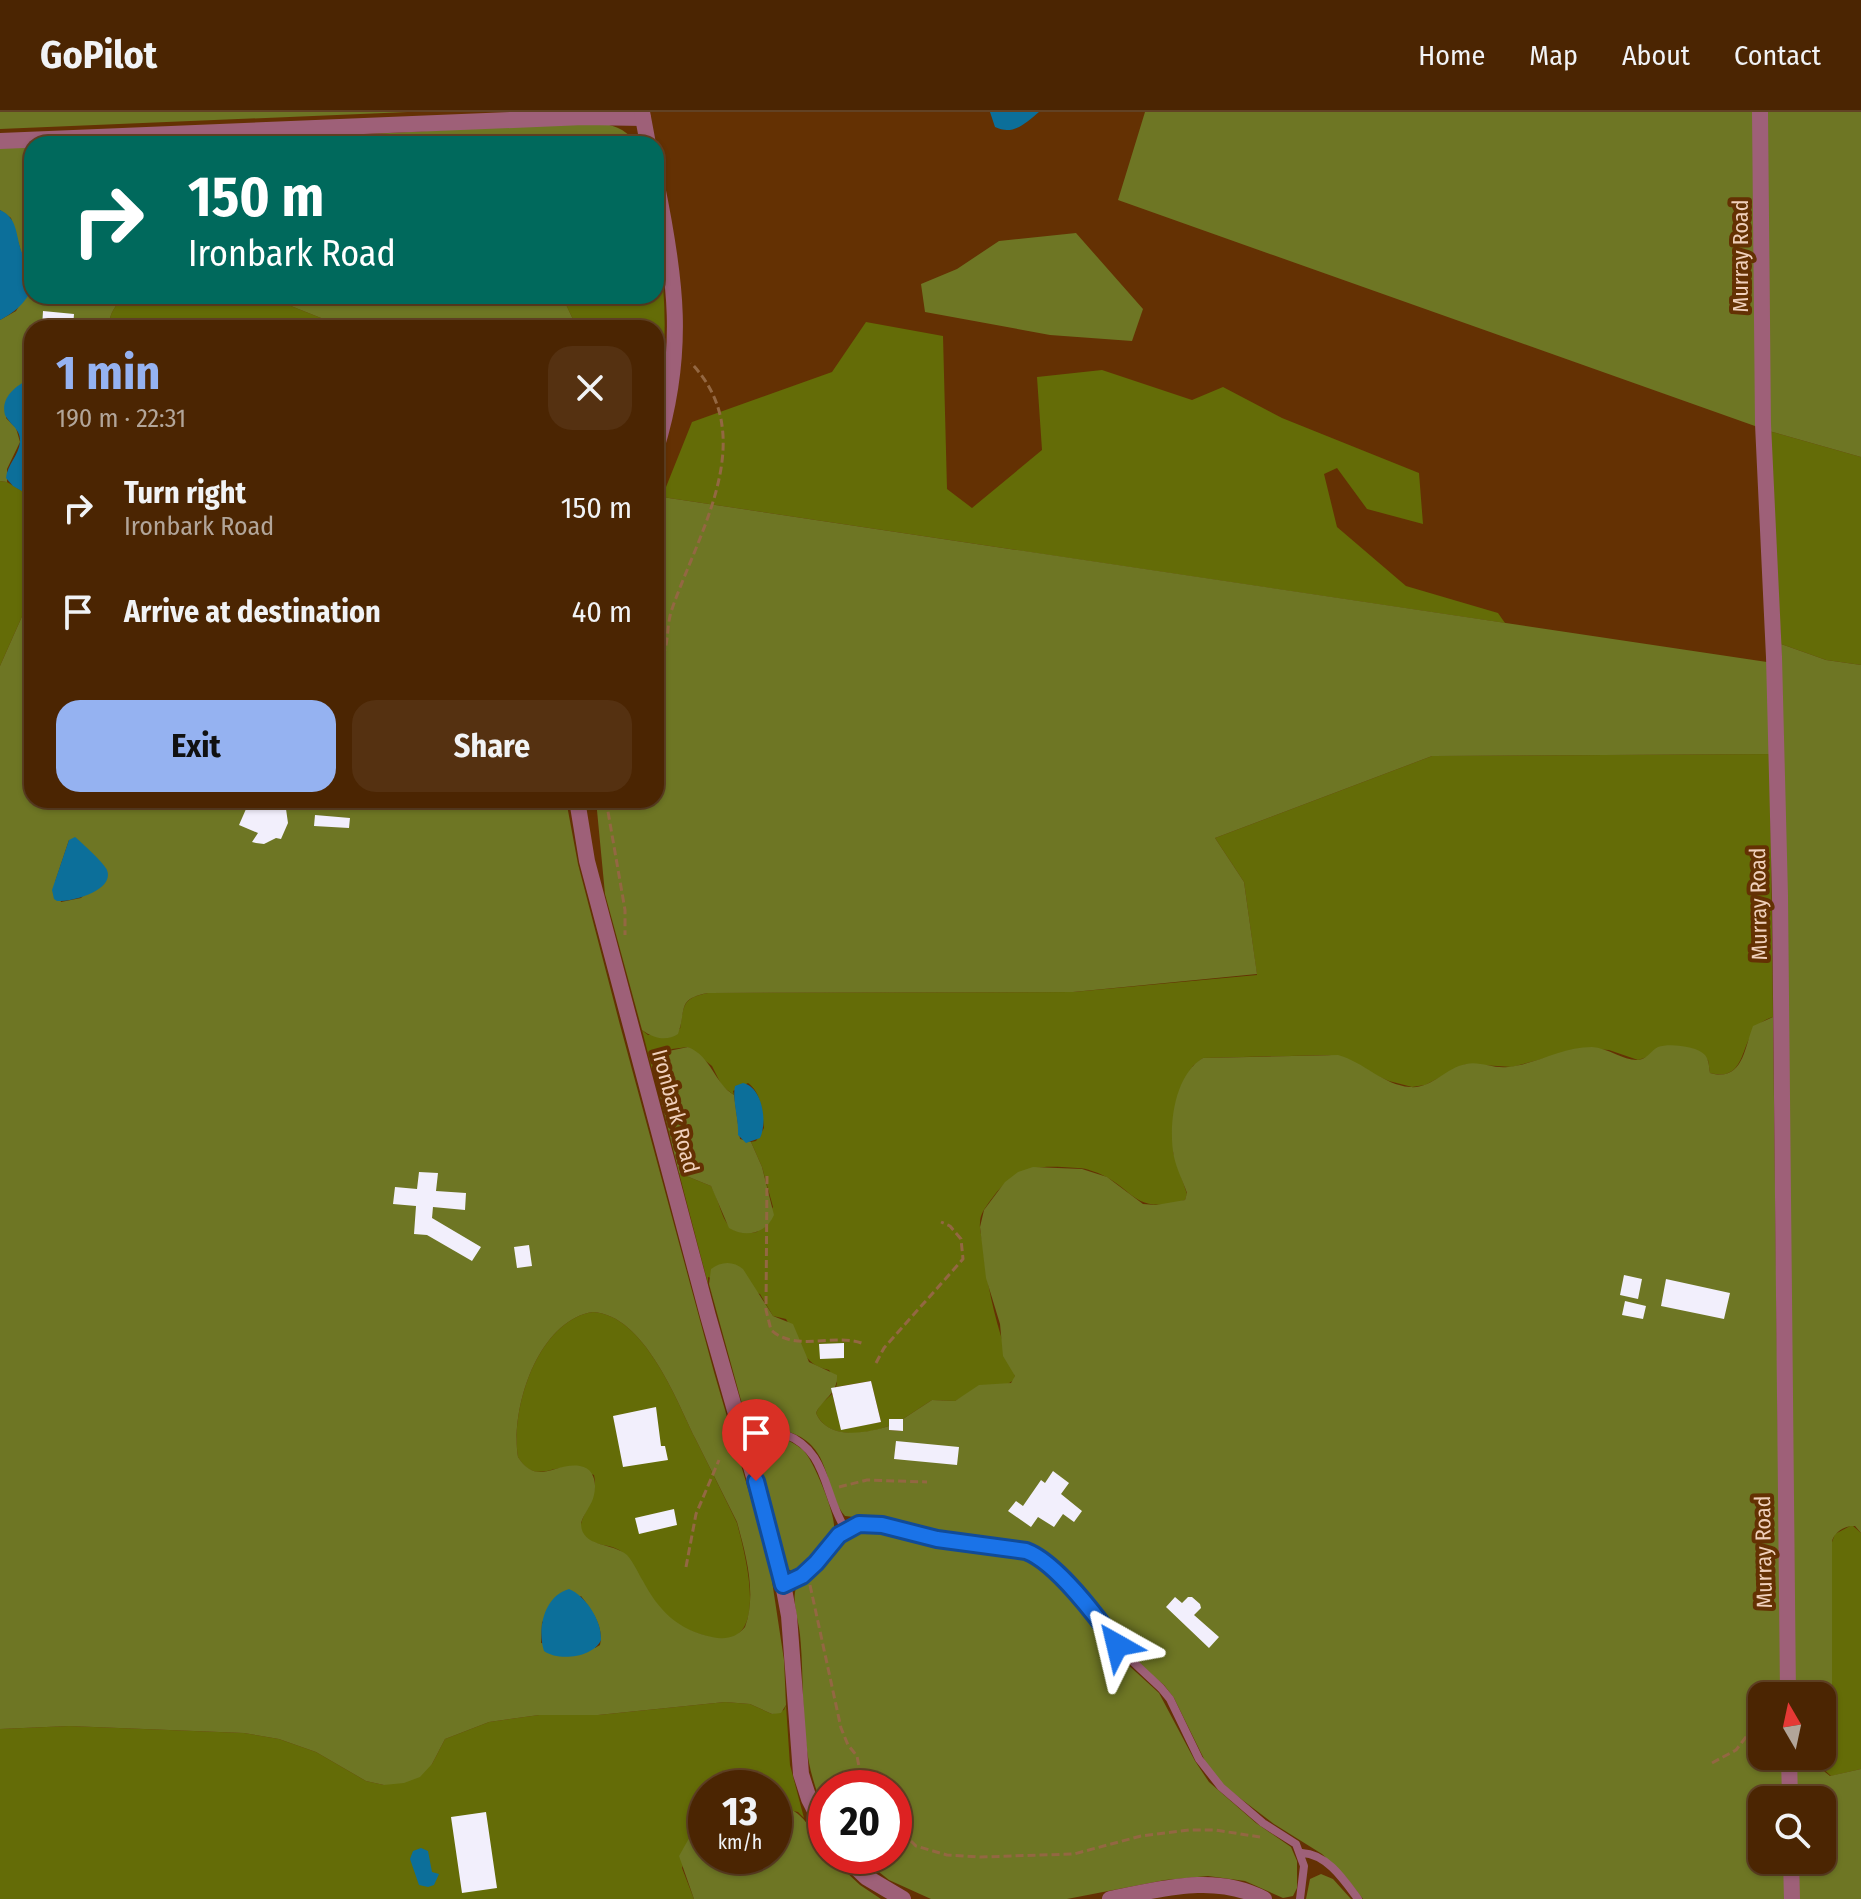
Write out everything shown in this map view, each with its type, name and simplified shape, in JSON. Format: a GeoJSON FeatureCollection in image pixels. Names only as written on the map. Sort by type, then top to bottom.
{"type":"FeatureCollection","features":[{"type":"Feature","properties":{"kind":"street","name":"Murray Road"},"geometry":{"type":"LineString","coordinates":[[1760,112],[1763,424],[1775,672],[1780,896],[1788,1682]]}},
{"type":"Feature","properties":{"kind":"street"},"geometry":{"type":"LineString","coordinates":[[122,136],[642,115],[646,136]]}},
{"type":"Feature","properties":{"kind":"street"},"geometry":{"type":"LineString","coordinates":[[0,141],[24,140]]}},
{"type":"Feature","properties":{"kind":"street"},"geometry":{"type":"LineString","coordinates":[[664,227],[673,279],[676,350],[664,421]]}},
{"type":"Feature","properties":{"kind":"street","name":"Ironbark Road"},"geometry":{"type":"LineString","coordinates":[[578,808],[587,861],[783,1585],[792,1647],[801,1774],[808,1796]]}},
{"type":"Feature","properties":{"kind":"street"},"geometry":{"type":"LineString","coordinates":[[863,1874],[903,1899]]}},
{"type":"Feature","properties":{"kind":"street"},"geometry":{"type":"LineString","coordinates":[[1791,1874],[1792,1899]]}},
{"type":"Feature","properties":{"kind":"street"},"geometry":{"type":"LineString","coordinates":[[1110,1899],[1207,1883],[1241,1889],[1264,1899]]}},
{"type":"Feature","properties":{"kind":"lane"},"geometry":{"type":"LineString","coordinates":[[741,1431],[766,1429],[802,1443],[813,1454],[834,1509],[846,1530]]}},
{"type":"Feature","properties":{"kind":"lane"},"geometry":{"type":"LineString","coordinates":[[783,1585],[805,1573],[846,1530],[859,1524],[1026,1551],[1039,1557],[1086,1604],[1130,1659],[1166,1694],[1212,1778],[1255,1816],[1296,1844],[1302,1853],[1304,1874],[1300,1899]]}},
{"type":"Feature","properties":{"kind":"lane"},"geometry":{"type":"LineString","coordinates":[[1302,1853],[1314,1855],[1328,1864],[1358,1899]]}},
{"type":"Feature","properties":{"kind":"path"},"geometry":{"type":"LineString","coordinates":[[664,653],[673,606],[711,507],[723,453],[722,423],[714,395],[700,373],[676,350]]}},
{"type":"Feature","properties":{"kind":"path"},"geometry":{"type":"LineString","coordinates":[[607,808],[625,910],[625,945]]}},
{"type":"Feature","properties":{"kind":"path"},"geometry":{"type":"LineString","coordinates":[[767,1176],[766,1310],[771,1330],[790,1340],[846,1340],[864,1344]]}},
{"type":"Feature","properties":{"kind":"path"},"geometry":{"type":"LineString","coordinates":[[876,1363],[894,1336],[963,1259],[961,1239],[950,1226],[941,1222]]}},
{"type":"Feature","properties":{"kind":"path"},"geometry":{"type":"LineString","coordinates":[[686,1567],[696,1514],[719,1460]]}},
{"type":"Feature","properties":{"kind":"path"},"geometry":{"type":"LineString","coordinates":[[829,1490],[867,1480],[927,1482]]}},
{"type":"Feature","properties":{"kind":"path"},"geometry":{"type":"LineString","coordinates":[[805,1573],[819,1622],[841,1728],[857,1756],[860,1770]]}},
{"type":"Feature","properties":{"kind":"path"},"geometry":{"type":"LineString","coordinates":[[1712,1763],[1736,1750],[1748,1734]]}},
{"type":"Feature","properties":{"kind":"path"},"geometry":{"type":"LineString","coordinates":[[912,1842],[947,1855],[1064,1856],[1141,1836],[1189,1830],[1215,1830],[1255,1837],[1280,1833]]}},
{"type":"Feature","properties":{"kind":"green space"},"geometry":{"type":"Polygon","coordinates":[[[0,112],[408,112],[0,129],[0,112]]]}},
{"type":"Feature","properties":{"kind":"green space"},"geometry":{"type":"Polygon","coordinates":[[[1145,112],[1861,112],[1861,457],[1769,431],[1118,200],[1145,112]]]}},
{"type":"Feature","properties":{"kind":"green space"},"geometry":{"type":"Polygon","coordinates":[[[593,122],[618,128],[629,136],[334,136],[593,122]]]}},
{"type":"Feature","properties":{"kind":"green space"},"geometry":{"type":"Polygon","coordinates":[[[24,147],[24,258],[11,218],[0,210],[0,148],[24,147]]]}},
{"type":"Feature","properties":{"kind":"green space"},"geometry":{"type":"Polygon","coordinates":[[[1076,233],[1143,309],[1132,341],[1050,335],[925,312],[921,284],[957,269],[999,241],[1076,233]]]}},
{"type":"Feature","properties":{"kind":"green space"},"geometry":{"type":"Polygon","coordinates":[[[24,298],[24,304],[118,304],[110,320],[24,320],[24,387],[6,418],[16,428],[20,442],[7,469],[7,482],[0,481],[0,320],[16,311],[24,298]]]}},
{"type":"Feature","properties":{"kind":"green space"},"geometry":{"type":"Polygon","coordinates":[[[118,304],[291,306],[326,320],[110,320],[118,304]]]}},
{"type":"Feature","properties":{"kind":"green space"},"geometry":{"type":"Polygon","coordinates":[[[187,304],[566,304],[573,320],[326,320],[291,306],[187,304]]]}},
{"type":"Feature","properties":{"kind":"green space"},"geometry":{"type":"Polygon","coordinates":[[[566,304],[664,304],[665,332],[664,345],[664,320],[573,320],[566,304]]]}},
{"type":"Feature","properties":{"kind":"green space"},"geometry":{"type":"Polygon","coordinates":[[[866,322],[943,336],[947,489],[972,508],[1042,450],[1037,377],[1102,370],[1192,400],[1223,387],[1282,418],[1419,473],[1423,524],[1367,509],[1337,468],[1324,474],[1337,527],[1406,586],[1498,613],[1505,623],[664,497],[692,422],[832,372],[866,322]]]}},
{"type":"Feature","properties":{"kind":"green space"},"geometry":{"type":"Polygon","coordinates":[[[1769,431],[1861,457],[1861,665],[1826,660],[1781,644],[1769,431]]]}},
{"type":"Feature","properties":{"kind":"green space"},"geometry":{"type":"Polygon","coordinates":[[[0,481],[24,492],[24,612],[0,666],[0,481]]]}},
{"type":"Feature","properties":{"kind":"green space"},"geometry":{"type":"Polygon","coordinates":[[[664,497],[1767,662],[1770,754],[1432,756],[1215,838],[1244,882],[1257,974],[1073,992],[708,993],[691,998],[684,1006],[678,1034],[660,1038],[642,1030],[605,894],[597,808],[664,808],[664,497]]]}},
{"type":"Feature","properties":{"kind":"green space"},"geometry":{"type":"Polygon","coordinates":[[[24,612],[24,808],[568,808],[578,864],[620,1025],[769,1561],[784,1660],[786,1705],[781,1713],[772,1714],[750,1704],[725,1702],[598,1715],[539,1715],[489,1722],[445,1739],[432,1764],[420,1777],[384,1785],[366,1781],[316,1752],[279,1739],[244,1733],[69,1726],[0,1729],[0,666],[24,612]],[[69,840],[55,882],[61,902],[81,898],[107,871],[89,851],[69,840]],[[593,1312],[574,1319],[557,1331],[532,1370],[519,1415],[518,1457],[525,1466],[539,1472],[571,1466],[589,1470],[595,1486],[593,1499],[581,1523],[586,1537],[627,1555],[649,1592],[679,1624],[712,1637],[734,1636],[745,1627],[750,1601],[749,1574],[737,1522],[668,1382],[643,1343],[628,1327],[611,1317],[593,1312]],[[581,1596],[542,1622],[541,1643],[595,1648],[600,1645],[599,1625],[581,1596]]]}},
{"type":"Feature","properties":{"kind":"green space"},"geometry":{"type":"Polygon","coordinates":[[[1781,644],[1826,660],[1861,665],[1861,1533],[1855,1526],[1847,1527],[1837,1533],[1832,1542],[1832,1682],[1795,1682],[1787,902],[1781,644]]]}},
{"type":"Feature","properties":{"kind":"green space"},"geometry":{"type":"Polygon","coordinates":[[[1770,754],[1773,1017],[1753,1032],[1733,1070],[1724,1074],[1710,1073],[1708,1060],[1678,1046],[1663,1046],[1638,1060],[1609,1050],[1583,1048],[1512,1067],[1466,1064],[1425,1085],[1412,1087],[1389,1081],[1329,1055],[1203,1058],[1193,1066],[1183,1082],[1173,1152],[1187,1194],[1185,1200],[1167,1204],[1142,1202],[1117,1183],[1081,1168],[1029,1169],[1012,1177],[986,1206],[980,1226],[991,1296],[1014,1380],[1006,1385],[984,1385],[955,1401],[932,1400],[903,1419],[890,1419],[889,1426],[870,1431],[839,1432],[829,1428],[816,1413],[832,1394],[842,1429],[881,1422],[871,1381],[836,1387],[837,1383],[829,1370],[807,1358],[786,1319],[773,1316],[760,1294],[708,1277],[708,1284],[679,1173],[711,1186],[725,1221],[736,1231],[757,1232],[773,1207],[762,1167],[751,1142],[756,1141],[764,1128],[753,1087],[748,1083],[733,1091],[734,1095],[722,1086],[712,1066],[688,1047],[672,1049],[652,1063],[652,1069],[642,1030],[648,1035],[680,1029],[684,1008],[693,997],[708,993],[1073,992],[1257,975],[1244,882],[1215,838],[1432,756],[1770,754]]]}},
{"type":"Feature","properties":{"kind":"green space"},"geometry":{"type":"Polygon","coordinates":[[[1773,1017],[1781,1682],[1748,1682],[1748,1770],[1782,1770],[1783,1786],[1748,1786],[1748,1874],[1784,1874],[1785,1899],[1363,1899],[1322,1854],[1274,1824],[1224,1786],[1207,1765],[1174,1698],[1164,1685],[1136,1662],[1086,1598],[1042,1554],[938,1535],[881,1520],[845,1516],[812,1446],[795,1434],[756,1419],[742,1404],[709,1284],[711,1269],[723,1263],[736,1264],[743,1269],[773,1316],[793,1324],[809,1362],[837,1375],[835,1387],[816,1413],[829,1428],[849,1433],[889,1426],[889,1430],[903,1431],[903,1419],[932,1400],[955,1401],[979,1385],[1011,1383],[1015,1376],[1003,1356],[1000,1324],[986,1278],[980,1227],[984,1210],[1005,1182],[1018,1172],[1033,1167],[1082,1169],[1107,1177],[1143,1204],[1185,1200],[1187,1193],[1172,1145],[1173,1117],[1185,1076],[1203,1058],[1338,1055],[1391,1082],[1418,1087],[1466,1064],[1508,1067],[1592,1047],[1638,1060],[1658,1047],[1676,1045],[1701,1052],[1707,1059],[1710,1073],[1721,1075],[1729,1073],[1740,1062],[1753,1026],[1773,1017]]]}},
{"type":"Feature","properties":{"kind":"green space"},"geometry":{"type":"Polygon","coordinates":[[[688,1047],[708,1063],[734,1095],[740,1139],[751,1142],[762,1167],[774,1215],[760,1230],[742,1233],[729,1228],[711,1186],[679,1173],[652,1063],[659,1053],[688,1047]]]}},
{"type":"Feature","properties":{"kind":"green space"},"geometry":{"type":"Polygon","coordinates":[[[593,1312],[611,1317],[628,1327],[656,1362],[737,1523],[749,1577],[750,1598],[748,1617],[742,1631],[729,1638],[709,1637],[675,1623],[659,1608],[620,1550],[585,1538],[581,1527],[594,1493],[594,1475],[569,1467],[535,1471],[518,1457],[519,1415],[532,1370],[557,1331],[574,1319],[593,1312]]]}},
{"type":"Feature","properties":{"kind":"green space"},"geometry":{"type":"Polygon","coordinates":[[[762,1432],[784,1438],[803,1450],[817,1474],[833,1518],[833,1532],[826,1546],[808,1565],[795,1573],[788,1569],[756,1453],[756,1436],[762,1432]]]}},
{"type":"Feature","properties":{"kind":"green space"},"geometry":{"type":"Polygon","coordinates":[[[1852,1525],[1861,1533],[1861,1769],[1831,1776],[1824,1770],[1836,1770],[1836,1682],[1832,1682],[1832,1542],[1835,1534],[1852,1525]]]}},
{"type":"Feature","properties":{"kind":"green space"},"geometry":{"type":"Polygon","coordinates":[[[859,1527],[881,1529],[936,1544],[1026,1555],[1037,1560],[1094,1622],[1125,1662],[1159,1693],[1209,1782],[1256,1823],[1291,1847],[1297,1861],[1297,1888],[1293,1896],[1283,1898],[1245,1881],[1208,1876],[1165,1880],[1067,1899],[931,1899],[889,1880],[882,1874],[912,1874],[912,1770],[811,1770],[807,1748],[796,1589],[816,1571],[843,1537],[859,1527]]]}},
{"type":"Feature","properties":{"kind":"green space"},"geometry":{"type":"Polygon","coordinates":[[[725,1702],[750,1704],[772,1714],[784,1710],[786,1705],[791,1770],[688,1770],[688,1847],[682,1868],[694,1899],[0,1899],[0,1729],[69,1726],[244,1733],[279,1739],[316,1752],[366,1781],[384,1785],[432,1764],[445,1739],[489,1722],[539,1715],[598,1715],[725,1702]]]}},
{"type":"Feature","properties":{"kind":"green space"},"geometry":{"type":"Polygon","coordinates":[[[1861,1769],[1861,1899],[1799,1899],[1799,1874],[1836,1874],[1836,1786],[1797,1786],[1797,1770],[1822,1770],[1830,1776],[1861,1769]]]}},
{"type":"Feature","properties":{"kind":"green space"},"geometry":{"type":"Polygon","coordinates":[[[792,1773],[804,1818],[792,1811],[792,1773]]]}},
{"type":"Feature","properties":{"kind":"green space"},"geometry":{"type":"Polygon","coordinates":[[[792,1810],[808,1825],[808,1874],[848,1874],[881,1899],[694,1899],[679,1856],[688,1840],[688,1874],[792,1874],[792,1810]]]}},
{"type":"Feature","properties":{"kind":"green space"},"geometry":{"type":"Polygon","coordinates":[[[1321,1874],[1333,1879],[1351,1899],[1306,1899],[1310,1879],[1321,1874]]]}},
{"type":"Feature","properties":{"kind":"water"},"geometry":{"type":"Polygon","coordinates":[[[990,112],[1039,112],[1019,127],[1008,130],[995,127],[990,112]]]}},
{"type":"Feature","properties":{"kind":"water"},"geometry":{"type":"Polygon","coordinates":[[[0,210],[12,221],[24,256],[24,301],[0,320],[0,210]]]}},
{"type":"Feature","properties":{"kind":"water"},"geometry":{"type":"Polygon","coordinates":[[[24,383],[24,492],[6,478],[20,442],[19,434],[5,415],[4,408],[11,392],[24,383]]]}},
{"type":"Feature","properties":{"kind":"water"},"geometry":{"type":"Polygon","coordinates":[[[75,837],[105,867],[108,877],[90,894],[57,901],[52,890],[69,840],[75,837]]]}},
{"type":"Feature","properties":{"kind":"water"},"geometry":{"type":"Polygon","coordinates":[[[743,1083],[755,1091],[763,1114],[760,1138],[746,1143],[738,1135],[734,1097],[735,1086],[743,1083]]]}},
{"type":"Feature","properties":{"kind":"water"},"geometry":{"type":"Polygon","coordinates":[[[569,1589],[592,1610],[601,1640],[584,1654],[567,1657],[544,1651],[541,1633],[548,1606],[560,1593],[569,1589]]]}},
{"type":"Feature","properties":{"kind":"water"},"geometry":{"type":"Polygon","coordinates":[[[421,1848],[428,1851],[432,1872],[439,1874],[434,1885],[428,1887],[419,1885],[410,1859],[413,1851],[421,1848]]]}},
{"type":"Feature","properties":{"kind":"building"},"geometry":{"type":"Polygon","coordinates":[[[43,311],[74,314],[74,320],[42,320],[43,311]]]}},
{"type":"Feature","properties":{"kind":"building"},"geometry":{"type":"Polygon","coordinates":[[[246,809],[286,809],[288,823],[281,839],[264,844],[252,842],[258,833],[239,825],[246,809]]]}},
{"type":"Feature","properties":{"kind":"building"},"geometry":{"type":"Polygon","coordinates":[[[315,815],[350,818],[349,828],[314,826],[315,815]]]}},
{"type":"Feature","properties":{"kind":"building"},"geometry":{"type":"Polygon","coordinates":[[[419,1172],[438,1173],[436,1191],[466,1193],[465,1210],[433,1207],[432,1218],[481,1247],[472,1261],[427,1235],[414,1234],[416,1206],[393,1204],[395,1187],[417,1189],[419,1172]]]}},
{"type":"Feature","properties":{"kind":"building"},"geometry":{"type":"Polygon","coordinates":[[[529,1245],[532,1266],[517,1268],[514,1247],[529,1245]]]}},
{"type":"Feature","properties":{"kind":"building"},"geometry":{"type":"Polygon","coordinates":[[[1624,1275],[1642,1279],[1638,1299],[1620,1295],[1624,1275]]]}},
{"type":"Feature","properties":{"kind":"building"},"geometry":{"type":"Polygon","coordinates":[[[1666,1279],[1730,1293],[1724,1319],[1661,1306],[1666,1279]]]}},
{"type":"Feature","properties":{"kind":"building"},"geometry":{"type":"Polygon","coordinates":[[[1625,1301],[1646,1306],[1643,1319],[1622,1315],[1625,1301]]]}},
{"type":"Feature","properties":{"kind":"building"},"geometry":{"type":"Polygon","coordinates":[[[844,1343],[844,1358],[820,1359],[819,1344],[844,1343]]]}},
{"type":"Feature","properties":{"kind":"building"},"geometry":{"type":"Polygon","coordinates":[[[871,1381],[881,1422],[841,1430],[831,1388],[871,1381]]]}},
{"type":"Feature","properties":{"kind":"building"},"geometry":{"type":"Polygon","coordinates":[[[656,1407],[661,1446],[665,1446],[668,1460],[623,1467],[613,1416],[656,1407]]]}},
{"type":"Feature","properties":{"kind":"building"},"geometry":{"type":"Polygon","coordinates":[[[889,1419],[903,1419],[903,1431],[889,1430],[889,1419]]]}},
{"type":"Feature","properties":{"kind":"building"},"geometry":{"type":"Polygon","coordinates":[[[896,1441],[959,1447],[957,1465],[894,1459],[896,1441]]]}},
{"type":"Feature","properties":{"kind":"building"},"geometry":{"type":"Polygon","coordinates":[[[1053,1471],[1069,1483],[1061,1494],[1082,1511],[1074,1522],[1063,1514],[1054,1527],[1038,1517],[1031,1527],[1008,1511],[1016,1501],[1023,1506],[1041,1480],[1045,1483],[1053,1471]]]}},
{"type":"Feature","properties":{"kind":"building"},"geometry":{"type":"Polygon","coordinates":[[[674,1509],[677,1525],[639,1534],[635,1518],[674,1509]]]}},
{"type":"Feature","properties":{"kind":"building"},"geometry":{"type":"Polygon","coordinates":[[[1175,1597],[1182,1603],[1192,1597],[1200,1604],[1201,1608],[1194,1615],[1219,1637],[1209,1648],[1166,1607],[1175,1597]]]}},
{"type":"Feature","properties":{"kind":"building"},"geometry":{"type":"Polygon","coordinates":[[[486,1812],[497,1888],[462,1893],[451,1817],[486,1812]]]}},
{"type":"Feature","properties":{"kind":"route"},"geometry":{"type":"LineString","coordinates":[[756,1481],[783,1585],[808,1571],[848,1528],[859,1524],[882,1525],[937,1539],[1026,1551],[1039,1557],[1086,1604],[1117,1645]]}}]}
